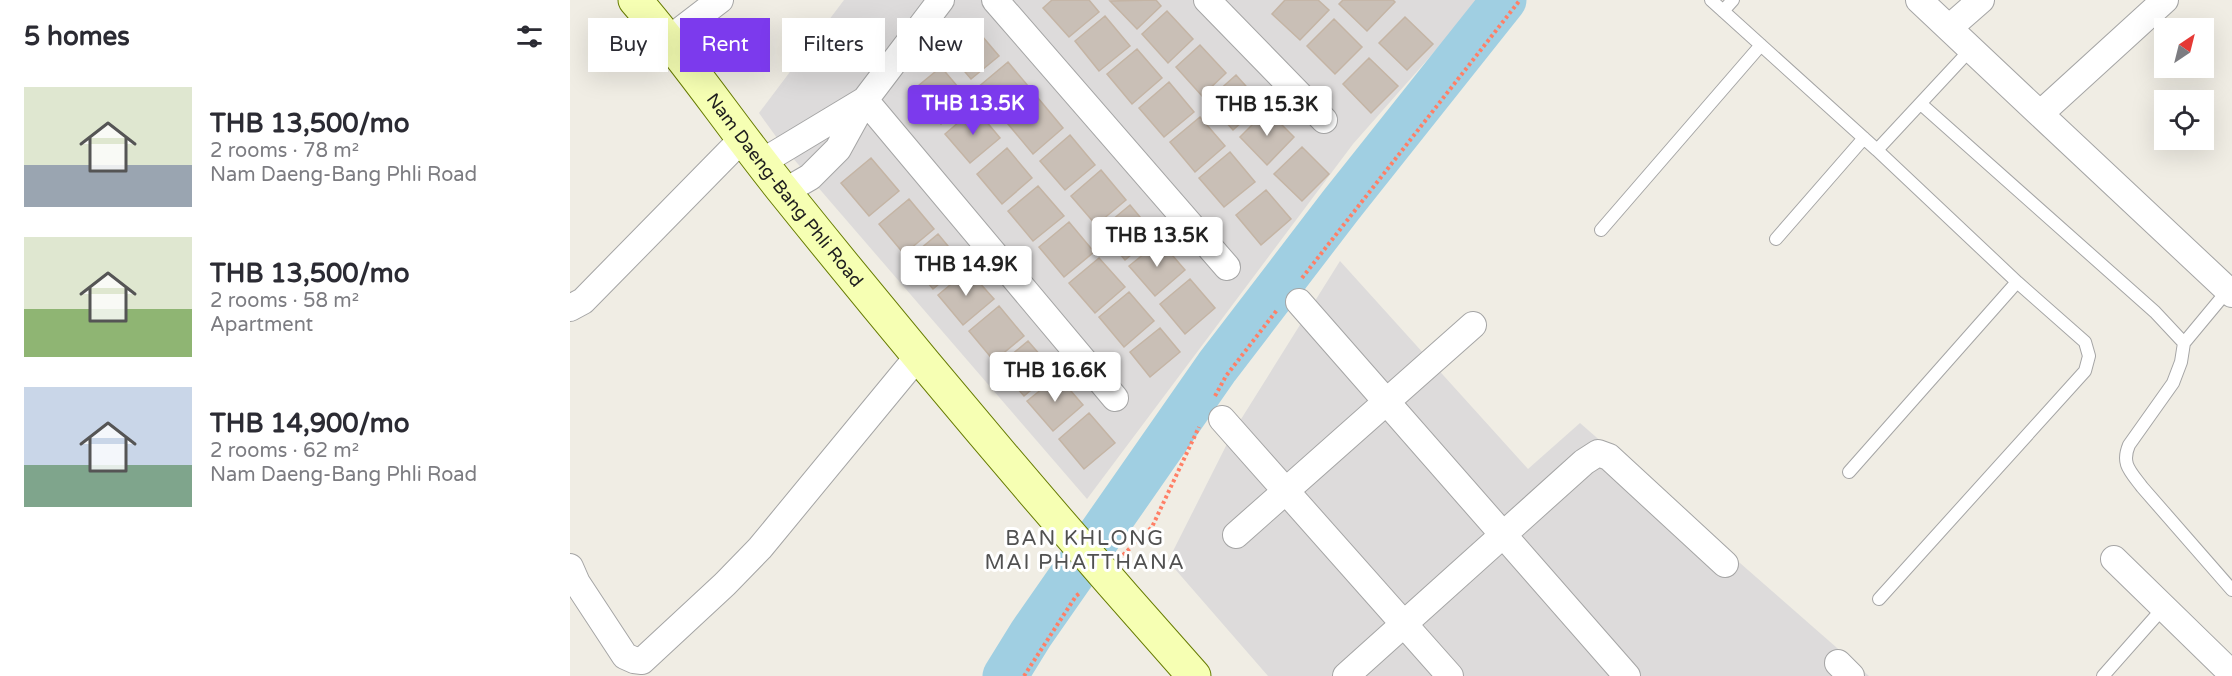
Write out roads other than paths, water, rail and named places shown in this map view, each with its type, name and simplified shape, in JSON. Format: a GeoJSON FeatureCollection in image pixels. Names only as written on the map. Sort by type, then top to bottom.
{"type":"FeatureCollection","features":[{"type":"Feature","properties":{"kind":"main road","name":"Nam Daeng-Bang Phli Road"},"geometry":{"type":"LineString","coordinates":[[635,0],[669,39],[784,192],[1048,511],[1194,676]]}},
{"type":"Feature","properties":{"kind":"street"},"geometry":{"type":"LineString","coordinates":[[669,39],[720,0]]}},
{"type":"Feature","properties":{"kind":"street"},"geometry":{"type":"LineString","coordinates":[[784,192],[810,177],[838,149],[866,100],[941,0]]}},
{"type":"Feature","properties":{"kind":"street"},"geometry":{"type":"LineString","coordinates":[[995,0],[1227,267]]}},
{"type":"Feature","properties":{"kind":"street"},"geometry":{"type":"LineString","coordinates":[[1207,0],[1324,120]]}},
{"type":"Feature","properties":{"kind":"street"},"geometry":{"type":"LineString","coordinates":[[1950,28],[1981,0]]}},
{"type":"Feature","properties":{"kind":"street"},"geometry":{"type":"LineString","coordinates":[[2040,114],[2165,0]]}},
{"type":"Feature","properties":{"kind":"street"},"geometry":{"type":"LineString","coordinates":[[1922,1],[2230,292]]}},
{"type":"Feature","properties":{"kind":"street"},"geometry":{"type":"LineString","coordinates":[[570,308],[583,301],[753,150],[866,100]]}},
{"type":"Feature","properties":{"kind":"street"},"geometry":{"type":"LineString","coordinates":[[866,100],[1115,398]]}},
{"type":"Feature","properties":{"kind":"street"},"geometry":{"type":"LineString","coordinates":[[1292,297],[1387,402],[1623,674]]}},
{"type":"Feature","properties":{"kind":"street"},"geometry":{"type":"LineString","coordinates":[[1236,535],[1473,325]]}},
{"type":"Feature","properties":{"kind":"street"},"geometry":{"type":"LineString","coordinates":[[570,567],[577,584],[625,656],[642,661],[760,548],[920,355]]}},
{"type":"Feature","properties":{"kind":"street"},"geometry":{"type":"LineString","coordinates":[[1212,416],[1287,490],[1450,676]]}},
{"type":"Feature","properties":{"kind":"street"},"geometry":{"type":"LineString","coordinates":[[1346,676],[1502,533],[1584,462],[1598,453],[1609,457],[1725,564]]}},
{"type":"Feature","properties":{"kind":"street"},"geometry":{"type":"LineString","coordinates":[[2114,558],[2232,674]]}},
{"type":"Feature","properties":{"kind":"lane"},"geometry":{"type":"LineString","coordinates":[[1711,0],[2085,342],[2089,356],[2085,371],[1879,599]]}},
{"type":"Feature","properties":{"kind":"lane"},"geometry":{"type":"LineString","coordinates":[[1723,11],[1733,0]]}},
{"type":"Feature","properties":{"kind":"lane"},"geometry":{"type":"LineString","coordinates":[[1601,230],[1761,45]]}},
{"type":"Feature","properties":{"kind":"lane"},"geometry":{"type":"LineString","coordinates":[[1877,150],[1971,49]]}},
{"type":"Feature","properties":{"kind":"lane"},"geometry":{"type":"LineString","coordinates":[[1921,104],[2155,312],[2184,343]]}},
{"type":"Feature","properties":{"kind":"lane"},"geometry":{"type":"LineString","coordinates":[[1776,239],[1864,138]]}},
{"type":"Feature","properties":{"kind":"lane"},"geometry":{"type":"LineString","coordinates":[[1849,472],[2017,282]]}},
{"type":"Feature","properties":{"kind":"lane"},"geometry":{"type":"LineString","coordinates":[[2230,292],[2184,343],[2181,362],[2173,383],[2129,445],[2124,456],[2128,469],[2232,590]]}},
{"type":"Feature","properties":{"kind":"lane"},"geometry":{"type":"LineString","coordinates":[[2103,676],[2164,607]]}},
{"type":"Feature","properties":{"kind":"waterway"},"geometry":{"type":"LineString","coordinates":[[1005,676],[1031,634],[1217,367],[1341,205],[1504,0]]}},
{"type":"Feature","properties":{"kind":"district","name":"BAN KHLONG MAI PHATTHANA"},"geometry":{"type":"Point","coordinates":[1085,550]}}]}
